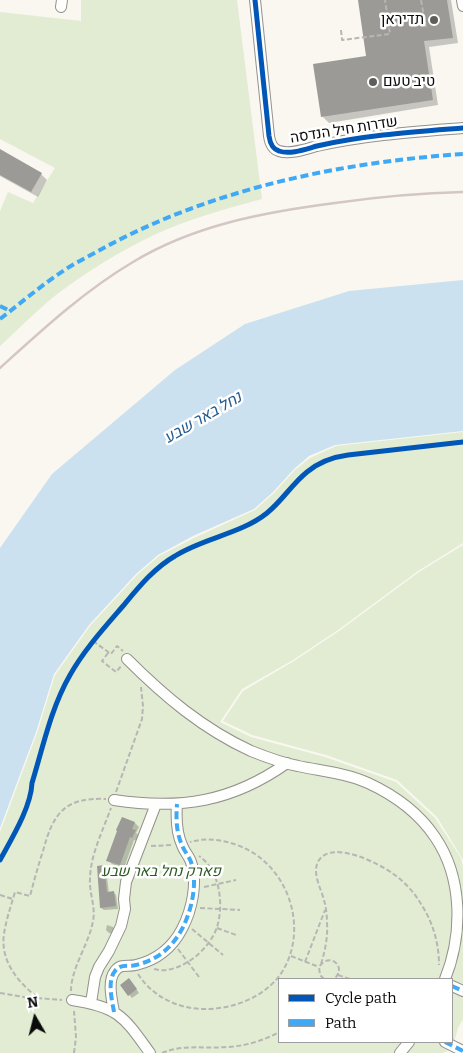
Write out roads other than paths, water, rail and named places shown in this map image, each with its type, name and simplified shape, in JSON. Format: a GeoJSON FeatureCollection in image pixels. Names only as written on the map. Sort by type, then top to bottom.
{"type":"FeatureCollection","features":[{"type":"Feature","properties":{"kind":"street","name":"שדרות חיל הנדסה"},"geometry":{"type":"LineString","coordinates":[[255,0],[270,136],[272,146],[279,151],[302,150],[343,140],[382,134],[463,128]]}},
{"type":"Feature","properties":{"kind":"street"},"geometry":{"type":"LineString","coordinates":[[462,0],[463,6]]}},
{"type":"Feature","properties":{"kind":"street"},"geometry":{"type":"LineString","coordinates":[[127,659],[168,698],[199,722],[234,742],[260,754],[287,763],[334,772],[367,783],[395,797],[418,815],[435,837],[448,861],[456,888],[458,916],[454,946],[445,978]]}},
{"type":"Feature","properties":{"kind":"street"},"geometry":{"type":"LineString","coordinates":[[114,800],[177,804],[211,799],[229,794],[262,780],[287,763]]}},
{"type":"Feature","properties":{"kind":"street"},"geometry":{"type":"LineString","coordinates":[[91,1003],[95,978],[99,967],[121,926],[125,909],[126,882],[156,804]]}},
{"type":"Feature","properties":{"kind":"street"},"geometry":{"type":"LineString","coordinates":[[114,1012],[111,985],[113,973],[119,967],[144,963],[163,953],[174,942],[182,929],[190,907],[193,873],[191,862],[183,848],[177,826],[177,804]]}},
{"type":"Feature","properties":{"kind":"street"},"geometry":{"type":"LineString","coordinates":[[72,1000],[105,1007],[121,1016],[132,1026],[150,1053]]}},
{"type":"Feature","properties":{"kind":"street"},"geometry":{"type":"LineString","coordinates":[[400,1053],[408,1043]]}},
{"type":"Feature","properties":{"kind":"street"},"geometry":{"type":"LineString","coordinates":[[447,1043],[463,1051]]}},
{"type":"Feature","properties":{"kind":"water","name":"נחל באר שבע"},"geometry":{"type":"Polygon","coordinates":[[[463,280],[463,431],[335,445],[309,456],[254,509],[193,536],[158,555],[136,574],[89,625],[54,674],[36,732],[0,828],[0,548],[52,474],[175,370],[245,324],[349,291],[463,280]]]}},
{"type":"Feature","properties":{"kind":"railway"},"geometry":{"type":"LineString","coordinates":[[0,368],[97,285],[133,262],[180,238],[231,222],[282,211],[383,197],[463,192]]}},
{"type":"Feature","properties":{"kind":"place","name":"תדיראן"},"geometry":{"type":"Point","coordinates":[434,20]}},
{"type":"Feature","properties":{"kind":"place","name":"טיב טעם"},"geometry":{"type":"Point","coordinates":[373,82]}},
{"type":"Feature","properties":{"kind":"park label","name":"פארק נחל באר שבע"},"geometry":{"type":"Point","coordinates":[161,872]}}]}
